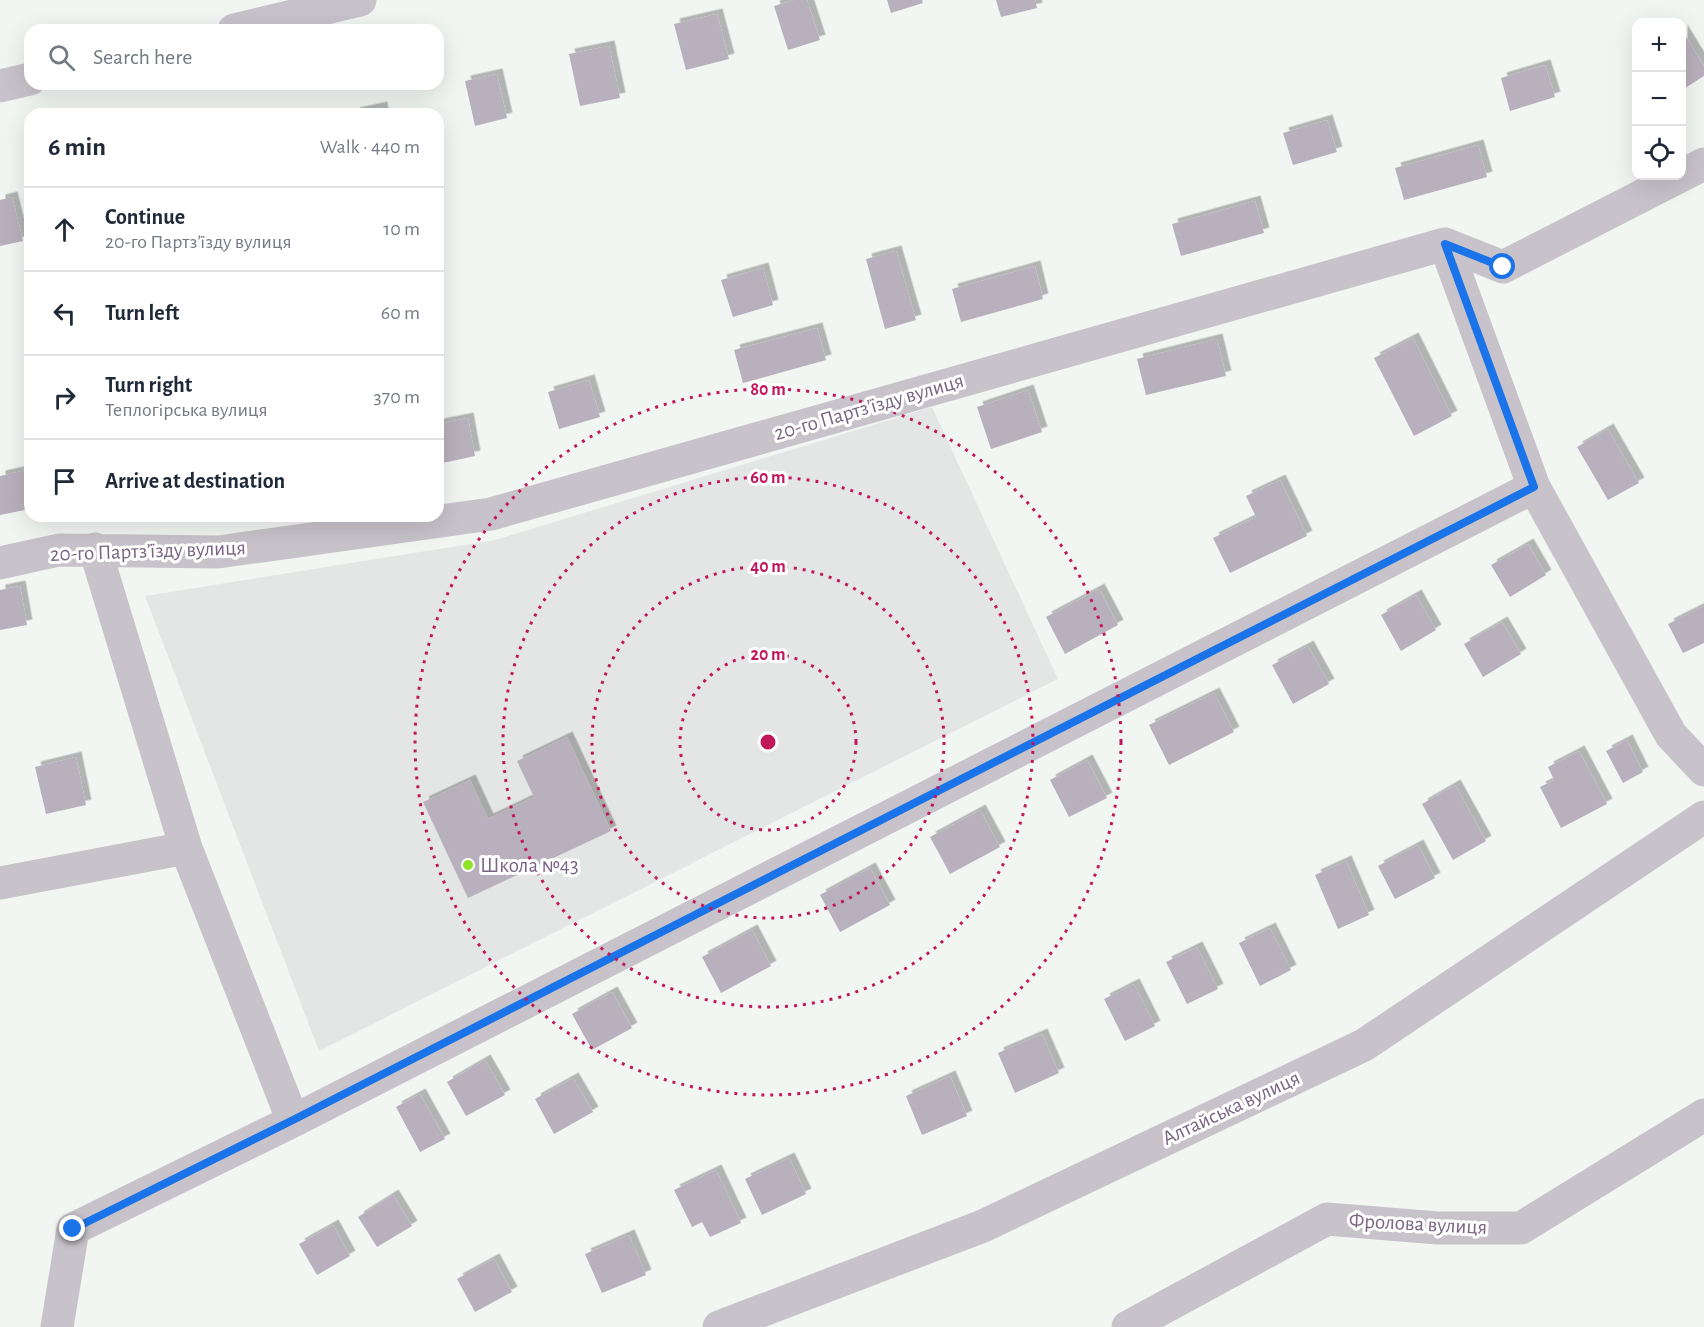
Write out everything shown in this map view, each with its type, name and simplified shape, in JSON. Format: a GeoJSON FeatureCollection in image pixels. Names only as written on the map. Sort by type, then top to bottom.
{"type":"FeatureCollection","features":[{"type":"Feature","properties":{"kind":"street"},"geometry":{"type":"LineString","coordinates":[[259,24],[360,0]]}},
{"type":"Feature","properties":{"kind":"street"},"geometry":{"type":"LineString","coordinates":[[0,86],[24,80]]}},
{"type":"Feature","properties":{"kind":"street"},"geometry":{"type":"LineString","coordinates":[[1445,244],[1503,267],[1704,164]]}},
{"type":"Feature","properties":{"kind":"street"},"geometry":{"type":"LineString","coordinates":[[1445,244],[1534,487],[1671,735],[1704,770]]}},
{"type":"Feature","properties":{"kind":"street","name":"20-го Партз’їзду вулиця"},"geometry":{"type":"LineString","coordinates":[[444,521],[491,514],[1445,244]]}},
{"type":"Feature","properties":{"kind":"street"},"geometry":{"type":"LineString","coordinates":[[57,1327],[73,1229],[293,1120],[1534,487]]}},
{"type":"Feature","properties":{"kind":"street","name":"20-го Партз’їзду вулиця"},"geometry":{"type":"LineString","coordinates":[[0,563],[59,550],[218,552],[434,522]]}},
{"type":"Feature","properties":{"kind":"street"},"geometry":{"type":"LineString","coordinates":[[95,549],[186,848],[293,1120]]}},
{"type":"Feature","properties":{"kind":"street","name":"Алтайська вулиця"},"geometry":{"type":"LineString","coordinates":[[719,1327],[983,1226],[1364,1045],[1704,817]]}},
{"type":"Feature","properties":{"kind":"street"},"geometry":{"type":"LineString","coordinates":[[0,883],[186,848]]}},
{"type":"Feature","properties":{"kind":"street","name":"Фролова вулиця"},"geometry":{"type":"LineString","coordinates":[[1128,1327],[1327,1219],[1438,1228],[1521,1228],[1704,1115]]}},
{"type":"Feature","properties":{"kind":"shaded area","name":"Школа №43"},"geometry":{"type":"Polygon","coordinates":[[[932,407],[1058,679],[319,1051],[145,596],[495,540],[932,407]]]}},
{"type":"Feature","properties":{"kind":"building"},"geometry":{"type":"Polygon","coordinates":[[[794,0],[807,0],[820,40],[788,50],[774,6],[794,0]]]}},
{"type":"Feature","properties":{"kind":"building"},"geometry":{"type":"Polygon","coordinates":[[[887,0],[922,0],[923,3],[891,13],[887,0]]]}},
{"type":"Feature","properties":{"kind":"building"},"geometry":{"type":"Polygon","coordinates":[[[996,0],[1035,0],[1037,8],[1001,17],[996,0]]]}},
{"type":"Feature","properties":{"kind":"building"},"geometry":{"type":"Polygon","coordinates":[[[717,14],[729,59],[686,70],[674,24],[717,14]]]}},
{"type":"Feature","properties":{"kind":"building"},"geometry":{"type":"Polygon","coordinates":[[[1686,37],[1704,66],[1704,76],[1686,87],[1686,37]]]}},
{"type":"Feature","properties":{"kind":"building"},"geometry":{"type":"Polygon","coordinates":[[[609,46],[620,98],[580,106],[569,54],[609,46]]]}},
{"type":"Feature","properties":{"kind":"building"},"geometry":{"type":"Polygon","coordinates":[[[1545,65],[1555,97],[1510,111],[1501,78],[1545,65]]]}},
{"type":"Feature","properties":{"kind":"building"},"geometry":{"type":"Polygon","coordinates":[[[497,74],[507,118],[475,126],[465,81],[497,74]]]}},
{"type":"Feature","properties":{"kind":"building"},"geometry":{"type":"Polygon","coordinates":[[[1327,120],[1337,152],[1293,165],[1283,133],[1327,120]]]}},
{"type":"Feature","properties":{"kind":"building"},"geometry":{"type":"Polygon","coordinates":[[[1478,145],[1487,177],[1404,200],[1395,168],[1478,145]]]}},
{"type":"Feature","properties":{"kind":"building"},"geometry":{"type":"Polygon","coordinates":[[[12,197],[23,241],[0,246],[0,200],[12,197]]]}},
{"type":"Feature","properties":{"kind":"building"},"geometry":{"type":"Polygon","coordinates":[[[1255,201],[1264,233],[1181,256],[1172,224],[1255,201]]]}},
{"type":"Feature","properties":{"kind":"building"},"geometry":{"type":"Polygon","coordinates":[[[896,251],[916,320],[885,329],[866,259],[896,251]]]}},
{"type":"Feature","properties":{"kind":"building"},"geometry":{"type":"Polygon","coordinates":[[[1035,266],[1043,299],[961,322],[952,289],[1035,266]]]}},
{"type":"Feature","properties":{"kind":"building"},"geometry":{"type":"Polygon","coordinates":[[[763,268],[773,305],[733,317],[721,280],[763,268]]]}},
{"type":"Feature","properties":{"kind":"building"},"geometry":{"type":"Polygon","coordinates":[[[817,328],[826,360],[743,383],[734,350],[817,328]]]}},
{"type":"Feature","properties":{"kind":"building"},"geometry":{"type":"Polygon","coordinates":[[[1413,338],[1452,416],[1414,436],[1374,358],[1413,338]]]}},
{"type":"Feature","properties":{"kind":"building"},"geometry":{"type":"Polygon","coordinates":[[[1217,339],[1226,376],[1146,395],[1137,359],[1217,339]]]}},
{"type":"Feature","properties":{"kind":"building"},"geometry":{"type":"Polygon","coordinates":[[[589,380],[600,417],[559,429],[548,392],[589,380]]]}},
{"type":"Feature","properties":{"kind":"building"},"geometry":{"type":"Polygon","coordinates":[[[1028,390],[1042,432],[991,449],[977,407],[1028,390]]]}},
{"type":"Feature","properties":{"kind":"building"},"geometry":{"type":"Polygon","coordinates":[[[468,418],[475,456],[444,463],[444,423],[468,418]]]}},
{"type":"Feature","properties":{"kind":"building"},"geometry":{"type":"Polygon","coordinates":[[[1608,429],[1639,483],[1608,500],[1577,447],[1608,429]]]}},
{"type":"Feature","properties":{"kind":"building"},"geometry":{"type":"Polygon","coordinates":[[[24,471],[24,510],[0,515],[0,476],[24,471]]]}},
{"type":"Feature","properties":{"kind":"building"},"geometry":{"type":"Polygon","coordinates":[[[1280,480],[1307,536],[1230,573],[1213,538],[1256,517],[1246,496],[1280,480]]]}},
{"type":"Feature","properties":{"kind":"building"},"geometry":{"type":"Polygon","coordinates":[[[1528,544],[1546,575],[1510,597],[1491,565],[1528,544]]]}},
{"type":"Feature","properties":{"kind":"building"},"geometry":{"type":"Polygon","coordinates":[[[20,586],[27,625],[0,630],[0,590],[20,586]]]}},
{"type":"Feature","properties":{"kind":"building"},"geometry":{"type":"Polygon","coordinates":[[[1099,589],[1118,625],[1065,654],[1046,617],[1099,589]]]}},
{"type":"Feature","properties":{"kind":"building"},"geometry":{"type":"Polygon","coordinates":[[[1416,595],[1436,630],[1401,651],[1381,615],[1416,595]]]}},
{"type":"Feature","properties":{"kind":"building"},"geometry":{"type":"Polygon","coordinates":[[[1704,606],[1704,643],[1683,653],[1668,624],[1704,606]]]}},
{"type":"Feature","properties":{"kind":"building"},"geometry":{"type":"Polygon","coordinates":[[[1502,622],[1521,654],[1483,677],[1464,644],[1502,622]]]}},
{"type":"Feature","properties":{"kind":"building"},"geometry":{"type":"Polygon","coordinates":[[[1308,646],[1329,684],[1293,704],[1272,665],[1308,646]]]}},
{"type":"Feature","properties":{"kind":"building"},"geometry":{"type":"Polygon","coordinates":[[[1214,693],[1234,732],[1169,765],[1149,725],[1214,693]]]}},
{"type":"Feature","properties":{"kind":"building"},"geometry":{"type":"Polygon","coordinates":[[[567,737],[611,831],[468,898],[423,802],[470,780],[488,819],[534,797],[517,761],[567,737]]]}},
{"type":"Feature","properties":{"kind":"building"},"geometry":{"type":"Polygon","coordinates":[[[1627,740],[1643,772],[1623,783],[1606,751],[1627,740]]]}},
{"type":"Feature","properties":{"kind":"building"},"geometry":{"type":"Polygon","coordinates":[[[1579,751],[1607,804],[1561,828],[1540,787],[1554,780],[1548,767],[1579,751]]]}},
{"type":"Feature","properties":{"kind":"building"},"geometry":{"type":"Polygon","coordinates":[[[76,757],[86,805],[46,814],[35,767],[76,757]]]}},
{"type":"Feature","properties":{"kind":"building"},"geometry":{"type":"Polygon","coordinates":[[[1087,760],[1107,798],[1069,817],[1050,780],[1087,760]]]}},
{"type":"Feature","properties":{"kind":"building"},"geometry":{"type":"Polygon","coordinates":[[[1455,785],[1486,841],[1453,860],[1422,804],[1455,785]]]}},
{"type":"Feature","properties":{"kind":"building"},"geometry":{"type":"Polygon","coordinates":[[[980,810],[1000,847],[950,874],[930,837],[980,810]]]}},
{"type":"Feature","properties":{"kind":"building"},"geometry":{"type":"Polygon","coordinates":[[[1418,845],[1435,878],[1395,899],[1378,866],[1418,845]]]}},
{"type":"Feature","properties":{"kind":"building"},"geometry":{"type":"Polygon","coordinates":[[[1346,861],[1369,915],[1338,929],[1315,875],[1346,861]]]}},
{"type":"Feature","properties":{"kind":"building"},"geometry":{"type":"Polygon","coordinates":[[[870,868],[890,905],[840,932],[820,895],[870,868]]]}},
{"type":"Feature","properties":{"kind":"building"},"geometry":{"type":"Polygon","coordinates":[[[1270,928],[1291,970],[1260,986],[1239,943],[1270,928]]]}},
{"type":"Feature","properties":{"kind":"building"},"geometry":{"type":"Polygon","coordinates":[[[752,930],[771,966],[721,993],[702,957],[752,930]]]}},
{"type":"Feature","properties":{"kind":"building"},"geometry":{"type":"Polygon","coordinates":[[[1197,947],[1218,989],[1187,1004],[1166,962],[1197,947]]]}},
{"type":"Feature","properties":{"kind":"building"},"geometry":{"type":"Polygon","coordinates":[[[1134,984],[1155,1026],[1125,1041],[1104,999],[1134,984]]]}},
{"type":"Feature","properties":{"kind":"building"},"geometry":{"type":"Polygon","coordinates":[[[612,992],[632,1028],[592,1050],[572,1014],[612,992]]]}},
{"type":"Feature","properties":{"kind":"building"},"geometry":{"type":"Polygon","coordinates":[[[1042,1034],[1059,1073],[1015,1093],[998,1053],[1042,1034]]]}},
{"type":"Feature","properties":{"kind":"building"},"geometry":{"type":"Polygon","coordinates":[[[485,1060],[505,1095],[466,1116],[447,1082],[485,1060]]]}},
{"type":"Feature","properties":{"kind":"building"},"geometry":{"type":"Polygon","coordinates":[[[950,1076],[967,1116],[922,1135],[906,1096],[950,1076]]]}},
{"type":"Feature","properties":{"kind":"building"},"geometry":{"type":"Polygon","coordinates":[[[573,1078],[593,1112],[554,1134],[535,1099],[573,1078]]]}},
{"type":"Feature","properties":{"kind":"building"},"geometry":{"type":"Polygon","coordinates":[[[420,1094],[445,1139],[420,1152],[396,1107],[420,1094]]]}},
{"type":"Feature","properties":{"kind":"building"},"geometry":{"type":"Polygon","coordinates":[[[789,1158],[806,1194],[762,1215],[745,1179],[789,1158]]]}},
{"type":"Feature","properties":{"kind":"building"},"geometry":{"type":"Polygon","coordinates":[[[716,1170],[741,1223],[710,1237],[702,1222],[692,1227],[674,1190],[716,1170]]]}},
{"type":"Feature","properties":{"kind":"building"},"geometry":{"type":"Polygon","coordinates":[[[393,1195],[412,1226],[377,1247],[358,1217],[393,1195]]]}},
{"type":"Feature","properties":{"kind":"building"},"geometry":{"type":"Polygon","coordinates":[[[333,1225],[350,1256],[317,1275],[299,1244],[333,1225]]]}},
{"type":"Feature","properties":{"kind":"building"},"geometry":{"type":"Polygon","coordinates":[[[629,1235],[646,1275],[602,1293],[585,1254],[629,1235]]]}},
{"type":"Feature","properties":{"kind":"building"},"geometry":{"type":"Polygon","coordinates":[[[494,1259],[512,1292],[475,1312],[457,1279],[494,1259]]]}},
{"type":"Feature","properties":{"kind":"place","name":"Школа №43"},"geometry":{"type":"Point","coordinates":[468,865]}},
{"type":"Feature","properties":{"kind":"route"},"geometry":{"type":"LineString","coordinates":[[73,1229],[293,1120],[1534,487],[1445,244],[1503,267]]}}]}
